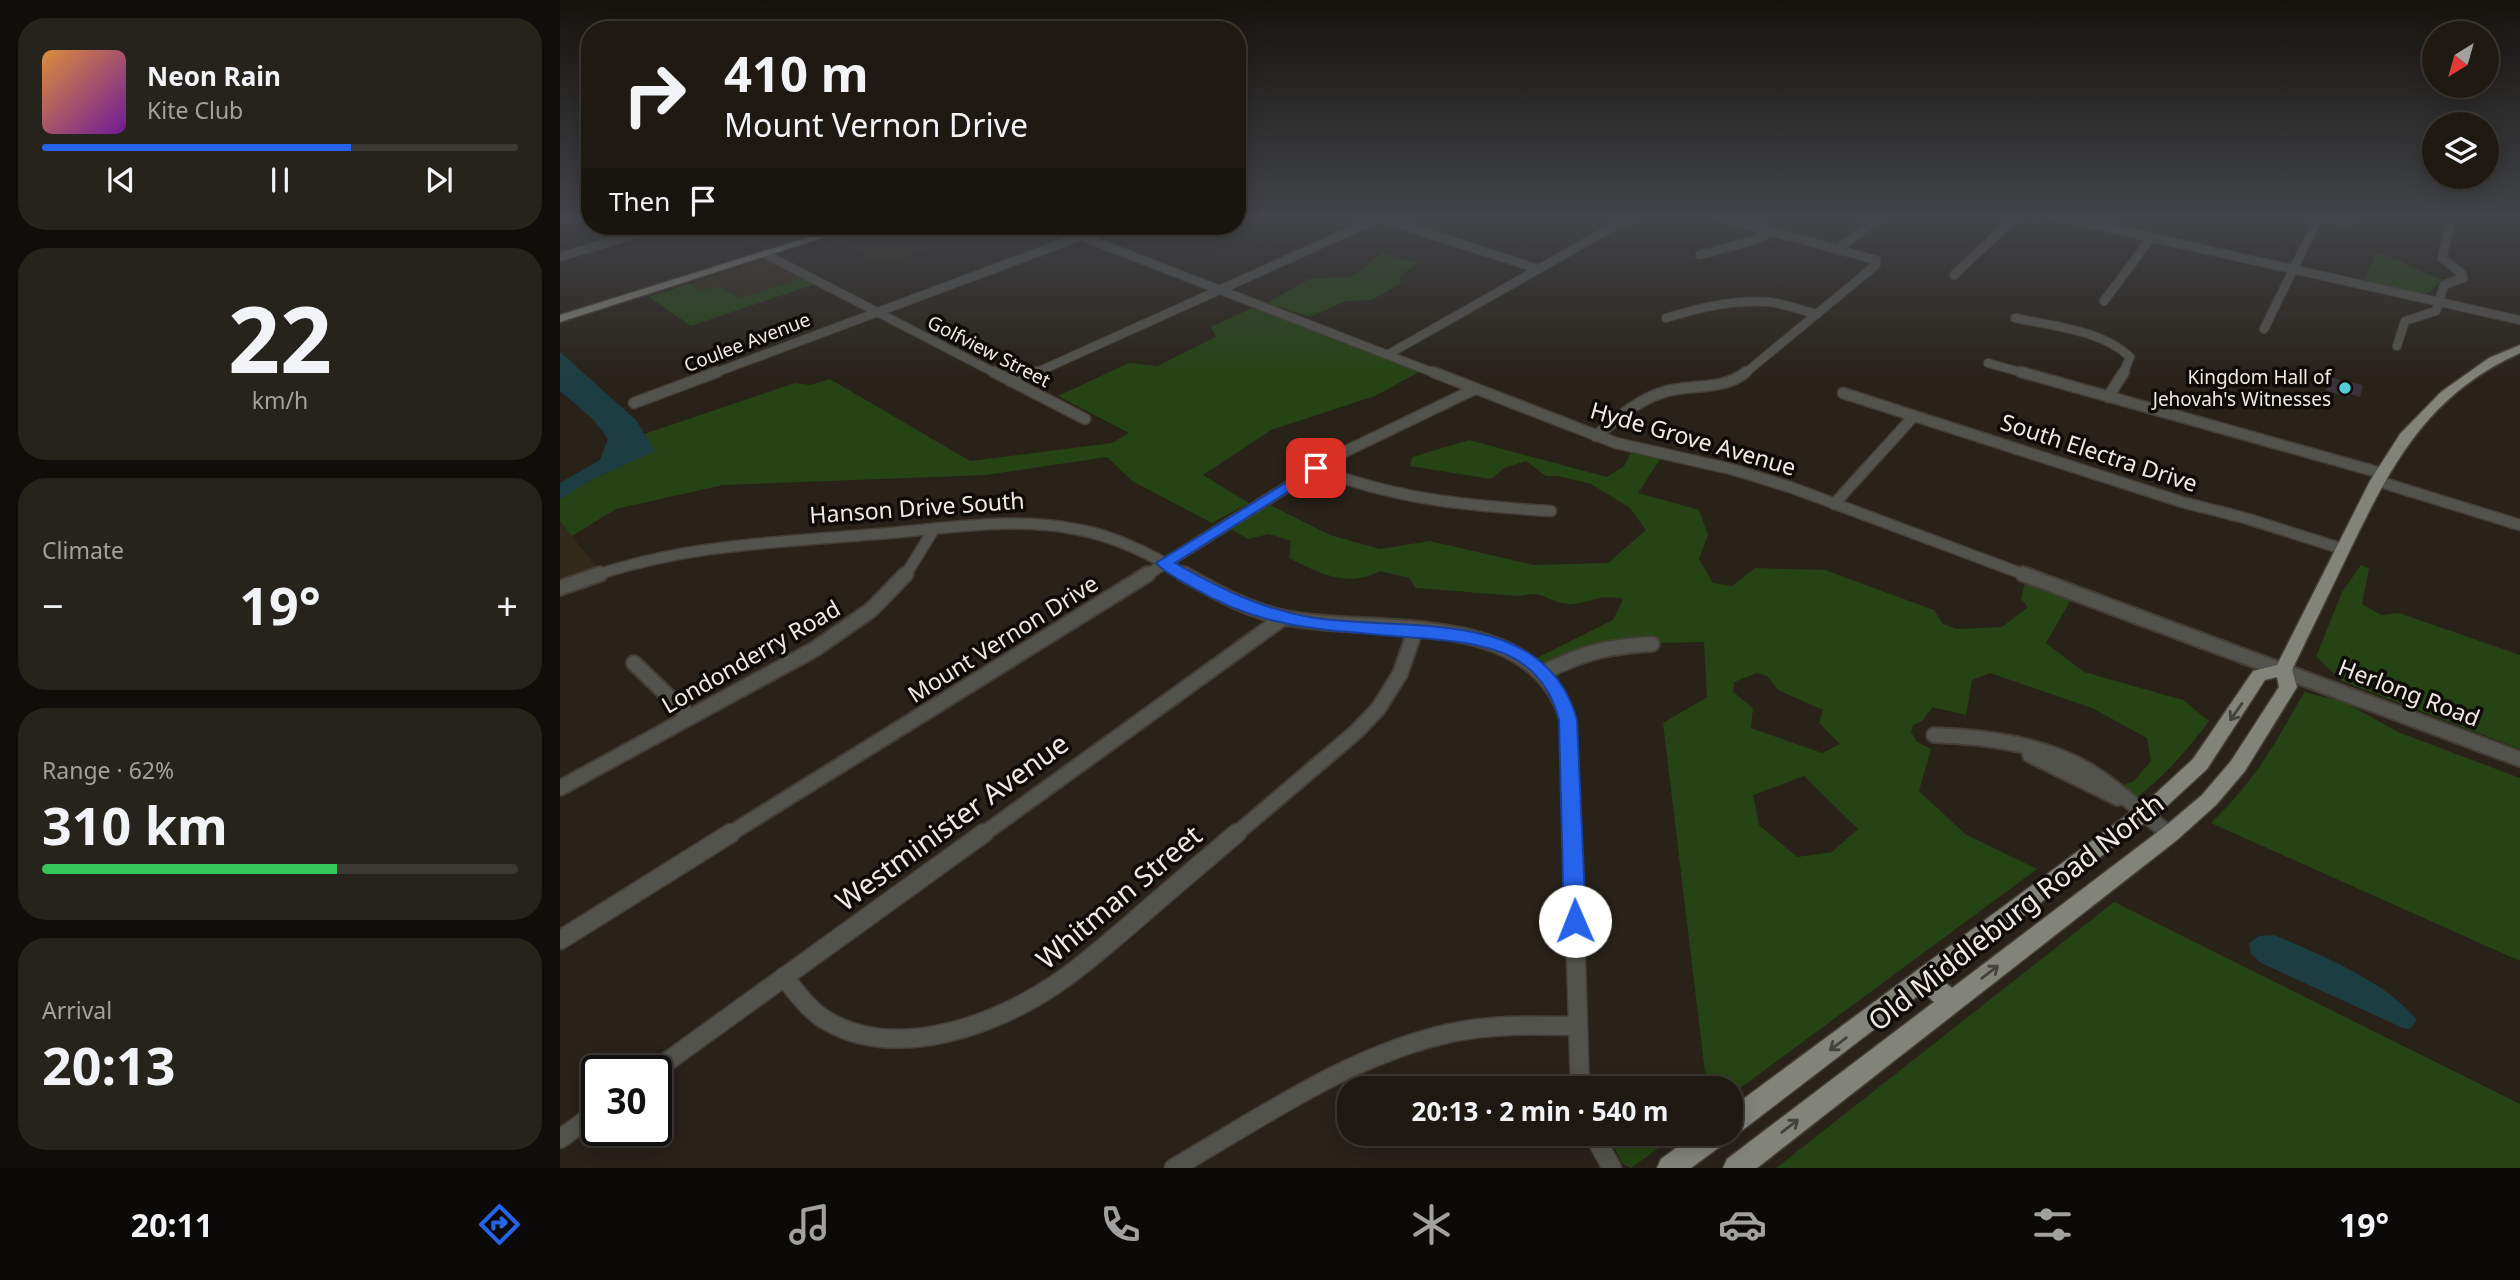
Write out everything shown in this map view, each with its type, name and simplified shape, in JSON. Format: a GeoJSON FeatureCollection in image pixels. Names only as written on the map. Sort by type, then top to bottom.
{"type":"FeatureCollection","features":[{"type":"Feature","properties":{"kind":"main road"},"geometry":{"type":"LineString","coordinates":[[560,319],[713,271]]}},
{"type":"Feature","properties":{"kind":"main road","name":"Old Middleburg Road North"},"geometry":{"type":"LineString","coordinates":[[1736,1168],[2170,834],[2209,800],[2238,766],[2288,687],[2283,670],[2379,477],[2405,437],[2432,407],[2493,362],[2520,349]]}},
{"type":"Feature","properties":{"kind":"main road","name":"Old Middleburg Road North"},"geometry":{"type":"LineString","coordinates":[[1743,1114],[2142,815],[2200,764],[2259,675],[2283,670]]}},
{"type":"Feature","properties":{"kind":"main road"},"geometry":{"type":"LineString","coordinates":[[1924,979],[1951,1002]]}},
{"type":"Feature","properties":{"kind":"main road"},"geometry":{"type":"LineString","coordinates":[[1670,1168],[1700,1146]]}},
{"type":"Feature","properties":{"kind":"street","name":"Golfview Street"},"geometry":{"type":"LineString","coordinates":[[796,271],[1085,419]]}},
{"type":"Feature","properties":{"kind":"street","name":"Coulee Avenue"},"geometry":{"type":"LineString","coordinates":[[634,403],[989,271]]}},
{"type":"Feature","properties":{"kind":"street","name":"Hyde Grove Avenue"},"geometry":{"type":"LineString","coordinates":[[1170,271],[1596,436],[1635,449],[1741,471],[2283,670]]}},
{"type":"Feature","properties":{"kind":"street"},"geometry":{"type":"LineString","coordinates":[[1010,382],[1262,271]]}},
{"type":"Feature","properties":{"kind":"street"},"geometry":{"type":"LineString","coordinates":[[1387,355],[1536,271]]}},
{"type":"Feature","properties":{"kind":"street"},"geometry":{"type":"LineString","coordinates":[[1596,436],[1653,396],[1671,390],[1726,383],[1741,377],[1869,271]]}},
{"type":"Feature","properties":{"kind":"street"},"geometry":{"type":"LineString","coordinates":[[1954,275],[1959,271]]}},
{"type":"Feature","properties":{"kind":"street"},"geometry":{"type":"LineString","coordinates":[[2104,301],[2126,271]]}},
{"type":"Feature","properties":{"kind":"street"},"geometry":{"type":"LineString","coordinates":[[2264,329],[2294,271]]}},
{"type":"Feature","properties":{"kind":"street"},"geometry":{"type":"LineString","coordinates":[[2296,271],[2520,320]]}},
{"type":"Feature","properties":{"kind":"street"},"geometry":{"type":"LineString","coordinates":[[2397,346],[2405,321],[2432,313],[2444,285],[2463,278],[2458,271]]}},
{"type":"Feature","properties":{"kind":"street"},"geometry":{"type":"LineString","coordinates":[[1666,318],[1690,311],[1758,302],[1781,304],[1817,314]]}},
{"type":"Feature","properties":{"kind":"street"},"geometry":{"type":"LineString","coordinates":[[2015,318],[2109,342],[2128,353],[2130,362],[2108,397]]}},
{"type":"Feature","properties":{"kind":"street"},"geometry":{"type":"LineString","coordinates":[[1988,363],[2108,397],[2156,407],[2520,524]]}},
{"type":"Feature","properties":{"kind":"street","name":"Mount Vernon Drive"},"geometry":{"type":"LineString","coordinates":[[560,940],[1316,468],[1357,444],[1429,415],[1475,389]]}},
{"type":"Feature","properties":{"kind":"street","name":"South Electra Drive"},"geometry":{"type":"LineString","coordinates":[[1843,393],[2182,502],[2245,518],[2343,549]]}},
{"type":"Feature","properties":{"kind":"street"},"geometry":{"type":"LineString","coordinates":[[1835,504],[1914,416]]}},
{"type":"Feature","properties":{"kind":"street"},"geometry":{"type":"LineString","coordinates":[[1316,468],[1358,486],[1410,500],[1551,511]]}},
{"type":"Feature","properties":{"kind":"street","name":"Hanson Drive South"},"geometry":{"type":"LineString","coordinates":[[560,588],[621,566],[702,549],[1006,524],[1070,527],[1118,540],[1216,594],[1259,612],[1341,626],[1477,637],[1513,650],[1544,672],[1564,702],[1570,738],[1579,1076]]}},
{"type":"Feature","properties":{"kind":"street","name":"Londonderry Road"},"geometry":{"type":"LineString","coordinates":[[560,788],[811,651],[857,622],[913,569],[934,529]]}},
{"type":"Feature","properties":{"kind":"street","name":"Westminister Avenue"},"geometry":{"type":"LineString","coordinates":[[672,1058],[1283,618]]}},
{"type":"Feature","properties":{"kind":"street","name":"Whitman Street"},"geometry":{"type":"LineString","coordinates":[[784,977],[811,1008],[830,1023],[857,1033],[890,1037],[956,1030],[1001,1015],[1031,1000],[1079,968],[1365,723],[1390,695],[1402,675],[1415,631]]}},
{"type":"Feature","properties":{"kind":"street"},"geometry":{"type":"LineString","coordinates":[[1544,672],[1584,653],[1618,646],[1652,645]]}},
{"type":"Feature","properties":{"kind":"street"},"geometry":{"type":"LineString","coordinates":[[634,663],[690,717]]}},
{"type":"Feature","properties":{"kind":"street","name":"Herlong Road"},"geometry":{"type":"LineString","coordinates":[[2283,670],[2520,759]]}},
{"type":"Feature","properties":{"kind":"street"},"geometry":{"type":"LineString","coordinates":[[1934,735],[1971,736],[2014,746],[2104,793],[2124,800],[2170,834]]}},
{"type":"Feature","properties":{"kind":"street"},"geometry":{"type":"LineString","coordinates":[[1174,1168],[1344,1073],[1397,1049],[1436,1036],[1475,1029],[1577,1026]]}},
{"type":"Feature","properties":{"kind":"street"},"geometry":{"type":"LineString","coordinates":[[560,1139],[581,1124]]}},
{"type":"Feature","properties":{"kind":"street"},"geometry":{"type":"LineString","coordinates":[[1600,1146],[1612,1168]]}},
{"type":"Feature","properties":{"kind":"shaded area"},"geometry":{"type":"Polygon","coordinates":[[[731,271],[788,271],[801,278],[741,298],[719,286],[702,292],[689,284],[731,271]]]}},
{"type":"Feature","properties":{"kind":"shaded area"},"geometry":{"type":"Polygon","coordinates":[[[560,521],[597,568],[560,584],[560,521]]]}},
{"type":"Feature","properties":{"kind":"green space"},"geometry":{"type":"Polygon","coordinates":[[[1359,271],[1407,271],[1399,277],[1401,283],[1372,300],[1346,301],[1310,317],[1267,303],[1309,279],[1351,277],[1359,271]]]}},
{"type":"Feature","properties":{"kind":"green space"},"geometry":{"type":"Polygon","coordinates":[[[2368,271],[2419,271],[2443,280],[2425,295],[2364,281],[2368,271]]]}},
{"type":"Feature","properties":{"kind":"green space"},"geometry":{"type":"Polygon","coordinates":[[[801,278],[815,284],[691,326],[649,297],[689,284],[702,291],[718,286],[741,298],[801,278]]]}},
{"type":"Feature","properties":{"kind":"green space"},"geometry":{"type":"Polygon","coordinates":[[[1254,307],[1421,371],[1375,396],[1271,430],[1203,475],[1249,503],[1212,523],[1132,481],[1107,457],[986,475],[723,485],[616,509],[572,536],[560,521],[560,499],[591,480],[655,451],[644,434],[795,383],[810,385],[830,379],[970,461],[1112,443],[1129,433],[1058,396],[1129,363],[1157,366],[1216,337],[1211,327],[1254,307]]]}},
{"type":"Feature","properties":{"kind":"green space"},"geometry":{"type":"Polygon","coordinates":[[[1469,440],[1607,477],[1624,466],[1632,451],[1661,458],[1638,493],[1699,510],[1708,535],[1699,559],[1713,583],[1732,586],[1755,568],[1825,570],[1934,610],[1943,624],[1957,629],[2002,627],[2028,607],[2021,599],[2026,579],[2073,596],[2046,643],[2084,672],[2183,700],[2209,721],[2175,763],[2135,799],[2115,788],[2134,781],[2151,761],[2147,738],[2092,708],[1990,673],[1972,680],[1966,715],[1933,707],[1922,721],[1913,725],[1911,732],[1917,742],[1931,749],[1919,791],[1965,834],[2037,869],[1743,1086],[1743,1076],[1705,1076],[1663,723],[1707,697],[1704,642],[1613,644],[1547,665],[1537,658],[1613,620],[1623,599],[1606,597],[1568,604],[1535,594],[1519,596],[1416,588],[1409,578],[1380,571],[1368,576],[1345,579],[1323,574],[1289,558],[1291,541],[1269,534],[1248,539],[1229,528],[1268,504],[1330,535],[1380,549],[1430,541],[1534,565],[1608,563],[1646,530],[1630,508],[1591,484],[1558,476],[1546,476],[1526,461],[1504,468],[1491,479],[1410,466],[1412,457],[1469,440]],[[1757,673],[1734,682],[1733,692],[1753,708],[1751,728],[1822,753],[1840,744],[1819,723],[1823,710],[1778,690],[1767,676],[1757,673]],[[1804,776],[1753,795],[1759,825],[1797,857],[1832,852],[1858,829],[1804,776]]]}},
{"type":"Feature","properties":{"kind":"green space"},"geometry":{"type":"Polygon","coordinates":[[[2361,565],[2369,568],[2362,604],[2381,615],[2399,613],[2520,655],[2520,749],[2342,681],[2316,657],[2342,592],[2361,565]]]}},
{"type":"Feature","properties":{"kind":"green space"},"geometry":{"type":"Polygon","coordinates":[[[2304,692],[2344,702],[2398,732],[2520,778],[2520,961],[2211,823],[2240,792],[2263,761],[2304,692]]]}},
{"type":"Feature","properties":{"kind":"green space"},"geometry":{"type":"Polygon","coordinates":[[[2114,902],[2520,1104],[2520,1168],[1776,1168],[2114,902]]]}},
{"type":"Feature","properties":{"kind":"green space"},"geometry":{"type":"Polygon","coordinates":[[[1661,1146],[1631,1168],[1623,1164],[1614,1147],[1661,1146]]]}},
{"type":"Feature","properties":{"kind":"water"},"geometry":{"type":"Polygon","coordinates":[[[560,352],[636,420],[655,451],[591,480],[560,499],[560,483],[600,460],[608,439],[594,420],[560,391],[560,352]]]}},
{"type":"Feature","properties":{"kind":"water"},"geometry":{"type":"Polygon","coordinates":[[[2274,935],[2370,981],[2404,1006],[2417,1020],[2410,1029],[2403,1028],[2261,963],[2251,954],[2249,943],[2259,936],[2274,935]]]}},
{"type":"Feature","properties":{"kind":"building","name":"Kingdom Hall of Jehovah's Witnesses"},"geometry":{"type":"Polygon","coordinates":[[[2330,377],[2363,385],[2360,397],[2326,391],[2330,377]]]}},
{"type":"Feature","properties":{"kind":"place","name":"Kingdom Hall of Jehovah's Witnesses"},"geometry":{"type":"Point","coordinates":[2345,388]}},
{"type":"Feature","properties":{"kind":"route"},"geometry":{"type":"LineString","coordinates":[[1316,468],[1164,563],[1216,594],[1259,612],[1311,623],[1477,637],[1513,650],[1544,672],[1564,702],[1568,720],[1575,921]]}}]}
